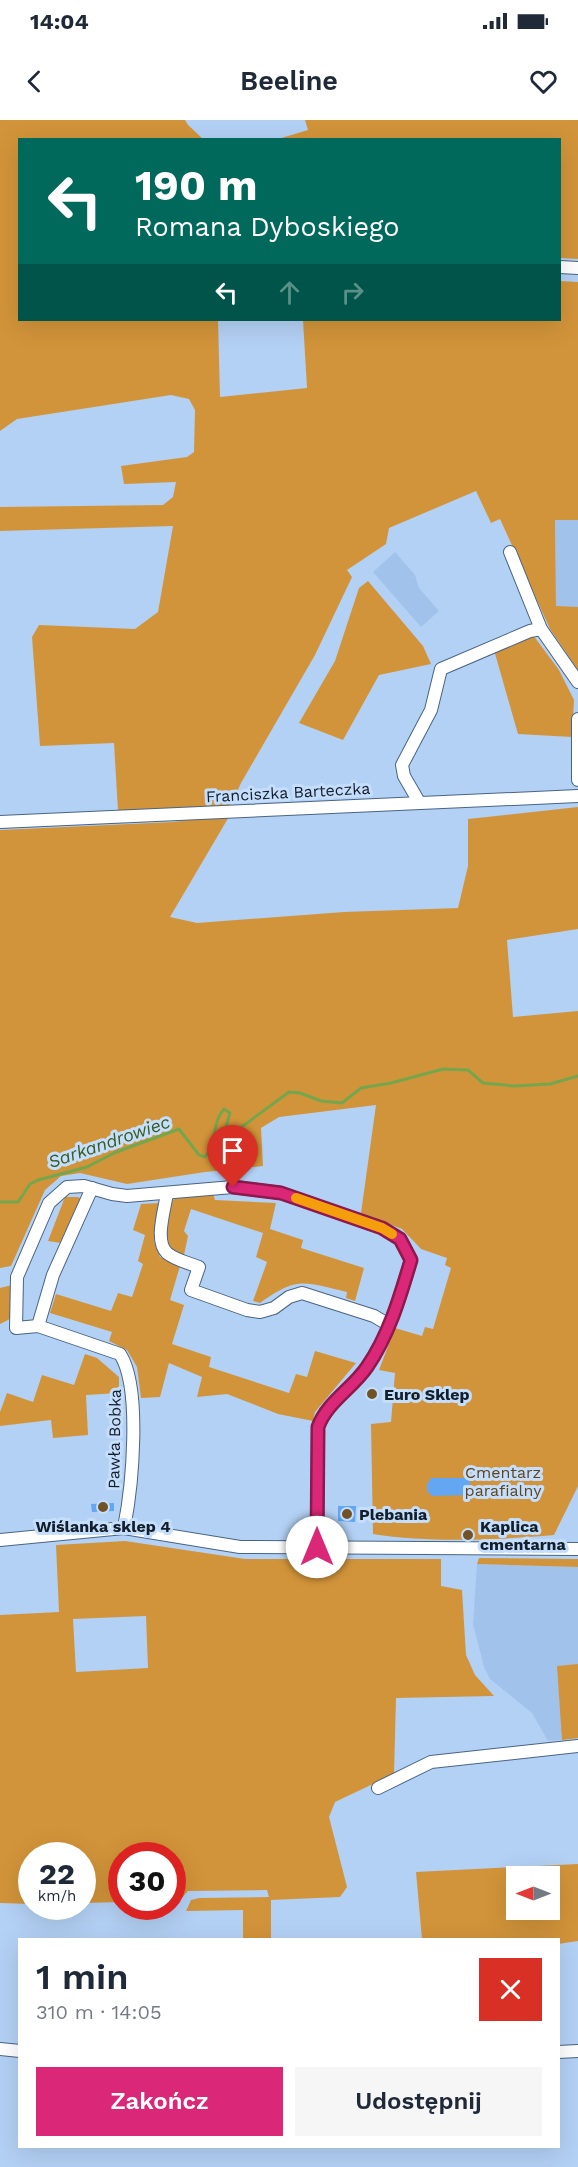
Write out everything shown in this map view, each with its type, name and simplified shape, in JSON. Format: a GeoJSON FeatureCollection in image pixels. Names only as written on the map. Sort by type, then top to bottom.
{"type":"FeatureCollection","features":[{"type":"Feature","properties":{"kind":"street"},"geometry":{"type":"LineString","coordinates":[[561,267],[578,268]]}},
{"type":"Feature","properties":{"kind":"street"},"geometry":{"type":"LineString","coordinates":[[510,552],[541,629],[578,682]]}},
{"type":"Feature","properties":{"kind":"street"},"geometry":{"type":"LineString","coordinates":[[419,802],[404,776],[402,765],[431,710],[441,669],[530,631],[541,629]]}},
{"type":"Feature","properties":{"kind":"street"},"geometry":{"type":"LineString","coordinates":[[578,719],[578,780]]}},
{"type":"Feature","properties":{"kind":"street","name":"Franciszka Barteczka"},"geometry":{"type":"LineString","coordinates":[[0,822],[578,796]]}},
{"type":"Feature","properties":{"kind":"street","name":"Pawła Bobka"},"geometry":{"type":"LineString","coordinates":[[92,1188],[67,1187],[50,1203],[17,1278],[16,1328],[38,1326],[120,1354],[126,1364],[131,1383],[132,1465],[131,1492],[124,1528]]}},
{"type":"Feature","properties":{"kind":"street"},"geometry":{"type":"LineString","coordinates":[[38,1326],[53,1275],[92,1188],[128,1196],[233,1187],[281,1193],[382,1228],[400,1239],[411,1260],[389,1325],[367,1367],[323,1412],[318,1427],[317,1547]]}},
{"type":"Feature","properties":{"kind":"street"},"geometry":{"type":"LineString","coordinates":[[166,1192],[161,1240],[169,1255],[199,1267],[191,1290],[247,1310],[260,1312],[274,1308],[289,1297],[302,1293],[374,1316],[389,1325]]}},
{"type":"Feature","properties":{"kind":"street"},"geometry":{"type":"LineString","coordinates":[[0,1540],[124,1528],[220,1545],[578,1549]]}},
{"type":"Feature","properties":{"kind":"street"},"geometry":{"type":"LineString","coordinates":[[378,1788],[431,1762],[578,1746]]}},
{"type":"Feature","properties":{"kind":"street"},"geometry":{"type":"LineString","coordinates":[[0,2049],[18,2051]]}},
{"type":"Feature","properties":{"kind":"street"},"geometry":{"type":"LineString","coordinates":[[560,2052],[578,2051]]}},
{"type":"Feature","properties":{"kind":"shaded area"},"geometry":{"type":"Polygon","coordinates":[[[555,520],[578,520],[578,607],[556,607],[555,520]]]}},
{"type":"Feature","properties":{"kind":"shaded area"},"geometry":{"type":"Polygon","coordinates":[[[395,552],[415,575],[419,588],[439,611],[421,627],[373,572],[395,552]]]}},
{"type":"Feature","properties":{"kind":"shaded area"},"geometry":{"type":"Polygon","coordinates":[[[477,1564],[578,1567],[578,1738],[548,1741],[532,1713],[490,1679],[484,1667],[473,1624],[477,1564]]]}},
{"type":"Feature","properties":{"kind":"green space"},"geometry":{"type":"Polygon","coordinates":[[[0,120],[185,120],[202,138],[18,138],[18,321],[218,321],[220,397],[307,388],[303,321],[561,321],[561,281],[578,282],[578,520],[555,520],[556,606],[578,607],[578,670],[550,629],[500,519],[491,523],[476,491],[389,528],[386,544],[347,570],[352,577],[315,655],[241,783],[231,805],[118,811],[114,743],[40,746],[32,637],[39,625],[135,629],[158,612],[173,526],[0,531],[0,507],[163,505],[173,497],[176,482],[124,484],[121,466],[187,457],[194,452],[195,410],[189,399],[171,395],[17,419],[0,431],[0,120]]]}},
{"type":"Feature","properties":{"kind":"green space"},"geometry":{"type":"Polygon","coordinates":[[[305,120],[578,120],[578,259],[561,258],[561,138],[281,138],[308,130],[305,120]]]}},
{"type":"Feature","properties":{"kind":"green space"},"geometry":{"type":"Polygon","coordinates":[[[368,581],[423,646],[431,664],[379,675],[343,740],[299,723],[335,661],[359,588],[368,581]]]}},
{"type":"Feature","properties":{"kind":"green space"},"geometry":{"type":"Polygon","coordinates":[[[533,635],[559,670],[574,700],[572,737],[518,734],[494,650],[533,635]]]}},
{"type":"Feature","properties":{"kind":"green space","name":"Cmentarz parafialny"},"geometry":{"type":"Polygon","coordinates":[[[578,807],[578,929],[507,940],[513,1017],[578,1011],[578,1486],[554,1535],[463,1540],[417,1539],[373,1534],[371,1424],[391,1422],[395,1373],[379,1370],[395,1328],[422,1336],[425,1327],[433,1329],[451,1268],[445,1265],[447,1258],[421,1249],[402,1229],[361,1213],[376,1105],[279,1117],[261,1128],[263,1166],[127,1184],[80,1173],[61,1176],[45,1190],[11,1266],[0,1268],[0,830],[173,822],[230,815],[170,917],[197,923],[344,912],[458,908],[468,866],[468,819],[578,807]]]}},
{"type":"Feature","properties":{"kind":"green space"},"geometry":{"type":"Polygon","coordinates":[[[213,1193],[215,1200],[276,1203],[270,1229],[303,1240],[301,1248],[364,1268],[355,1301],[346,1298],[347,1292],[302,1284],[284,1288],[260,1303],[253,1301],[267,1262],[256,1257],[263,1233],[191,1209],[184,1231],[188,1236],[184,1255],[169,1250],[164,1243],[171,1203],[175,1198],[213,1193]]]}},
{"type":"Feature","properties":{"kind":"green space"},"geometry":{"type":"Polygon","coordinates":[[[65,1197],[78,1197],[83,1200],[61,1243],[48,1241],[65,1197]]]}},
{"type":"Feature","properties":{"kind":"green space"},"geometry":{"type":"Polygon","coordinates":[[[160,1203],[154,1241],[160,1257],[180,1266],[170,1300],[184,1305],[172,1344],[211,1357],[209,1367],[289,1393],[296,1374],[307,1377],[315,1351],[356,1363],[315,1412],[313,1421],[278,1414],[227,1394],[197,1397],[202,1377],[169,1363],[160,1397],[141,1398],[137,1367],[127,1350],[109,1341],[112,1332],[50,1313],[56,1294],[111,1311],[118,1293],[132,1297],[143,1264],[138,1261],[145,1235],[133,1230],[141,1204],[160,1203]]]}},
{"type":"Feature","properties":{"kind":"green space"},"geometry":{"type":"Polygon","coordinates":[[[12,1285],[10,1319],[0,1324],[0,1288],[12,1285]]]}},
{"type":"Feature","properties":{"kind":"green space"},"geometry":{"type":"Polygon","coordinates":[[[85,1354],[97,1358],[119,1377],[119,1393],[86,1395],[88,1435],[53,1438],[51,1420],[0,1426],[0,1412],[7,1393],[33,1402],[42,1375],[74,1385],[85,1354]]]}},
{"type":"Feature","properties":{"kind":"green space"},"geometry":{"type":"Polygon","coordinates":[[[125,1541],[245,1559],[441,1559],[441,1586],[462,1590],[466,1655],[475,1675],[494,1696],[396,1698],[394,1774],[335,1802],[329,1817],[347,1887],[340,1897],[271,1900],[271,1938],[243,1938],[243,1910],[186,1911],[191,1900],[199,1898],[269,1897],[267,1890],[188,1891],[186,1893],[186,1842],[108,1842],[108,1902],[96,1903],[96,1842],[18,1842],[18,1904],[0,1903],[0,1615],[59,1612],[56,1545],[125,1541]],[[146,1616],[73,1619],[76,1672],[148,1668],[146,1616]]]}},
{"type":"Feature","properties":{"kind":"green space"},"geometry":{"type":"Polygon","coordinates":[[[479,1558],[578,1559],[578,1567],[477,1564],[479,1558]]]}},
{"type":"Feature","properties":{"kind":"green space"},"geometry":{"type":"Polygon","coordinates":[[[578,1664],[578,1738],[562,1740],[557,1666],[578,1664]]]}},
{"type":"Feature","properties":{"kind":"green space"},"geometry":{"type":"Polygon","coordinates":[[[578,1864],[578,1941],[560,1944],[560,1938],[422,1938],[416,1872],[506,1868],[506,1920],[560,1920],[560,1866],[538,1866],[578,1864]]]}},
{"type":"Feature","properties":{"kind":"building"},"geometry":{"type":"Polygon","coordinates":[[[431,1478],[470,1478],[470,1495],[432,1496],[427,1491],[427,1484],[431,1478]]]}},
{"type":"Feature","properties":{"kind":"building","name":"Wiślanka sklep 4"},"geometry":{"type":"Polygon","coordinates":[[[114,1503],[114,1511],[92,1512],[91,1504],[114,1503]]]}},
{"type":"Feature","properties":{"kind":"building","name":"Plebania"},"geometry":{"type":"Polygon","coordinates":[[[338,1506],[356,1506],[355,1522],[338,1521],[338,1506]]]}},
{"type":"Feature","properties":{"kind":"waterway","name":"Sarkandrowiec"},"geometry":{"type":"LineString","coordinates":[[0,1202],[18,1202],[30,1184],[38,1180],[87,1167],[114,1153],[179,1129],[199,1155],[205,1157],[212,1146],[217,1120],[224,1109],[230,1113],[226,1127],[236,1131],[289,1092],[300,1093],[321,1101],[342,1103],[361,1088],[391,1083],[443,1069],[468,1070],[483,1083],[514,1086],[550,1084],[578,1076]]}},
{"type":"Feature","properties":{"kind":"slow traffic"},"geometry":{"type":"LineString","coordinates":[[296,1198],[382,1228],[392,1234]]}},
{"type":"Feature","properties":{"kind":"place","name":"Euro Sklep"},"geometry":{"type":"Point","coordinates":[372,1394]}},
{"type":"Feature","properties":{"kind":"place","name":"Wiślanka sklep 4"},"geometry":{"type":"Point","coordinates":[103,1507]}},
{"type":"Feature","properties":{"kind":"place","name":"Plebania"},"geometry":{"type":"Point","coordinates":[347,1514]}},
{"type":"Feature","properties":{"kind":"place","name":"Kaplica cmentarna"},"geometry":{"type":"Point","coordinates":[468,1535]}},
{"type":"Feature","properties":{"kind":"route"},"geometry":{"type":"LineString","coordinates":[[233,1187],[281,1193],[382,1228],[400,1239],[411,1260],[395,1312],[380,1346],[367,1367],[323,1412],[318,1427],[317,1547]]}}]}
